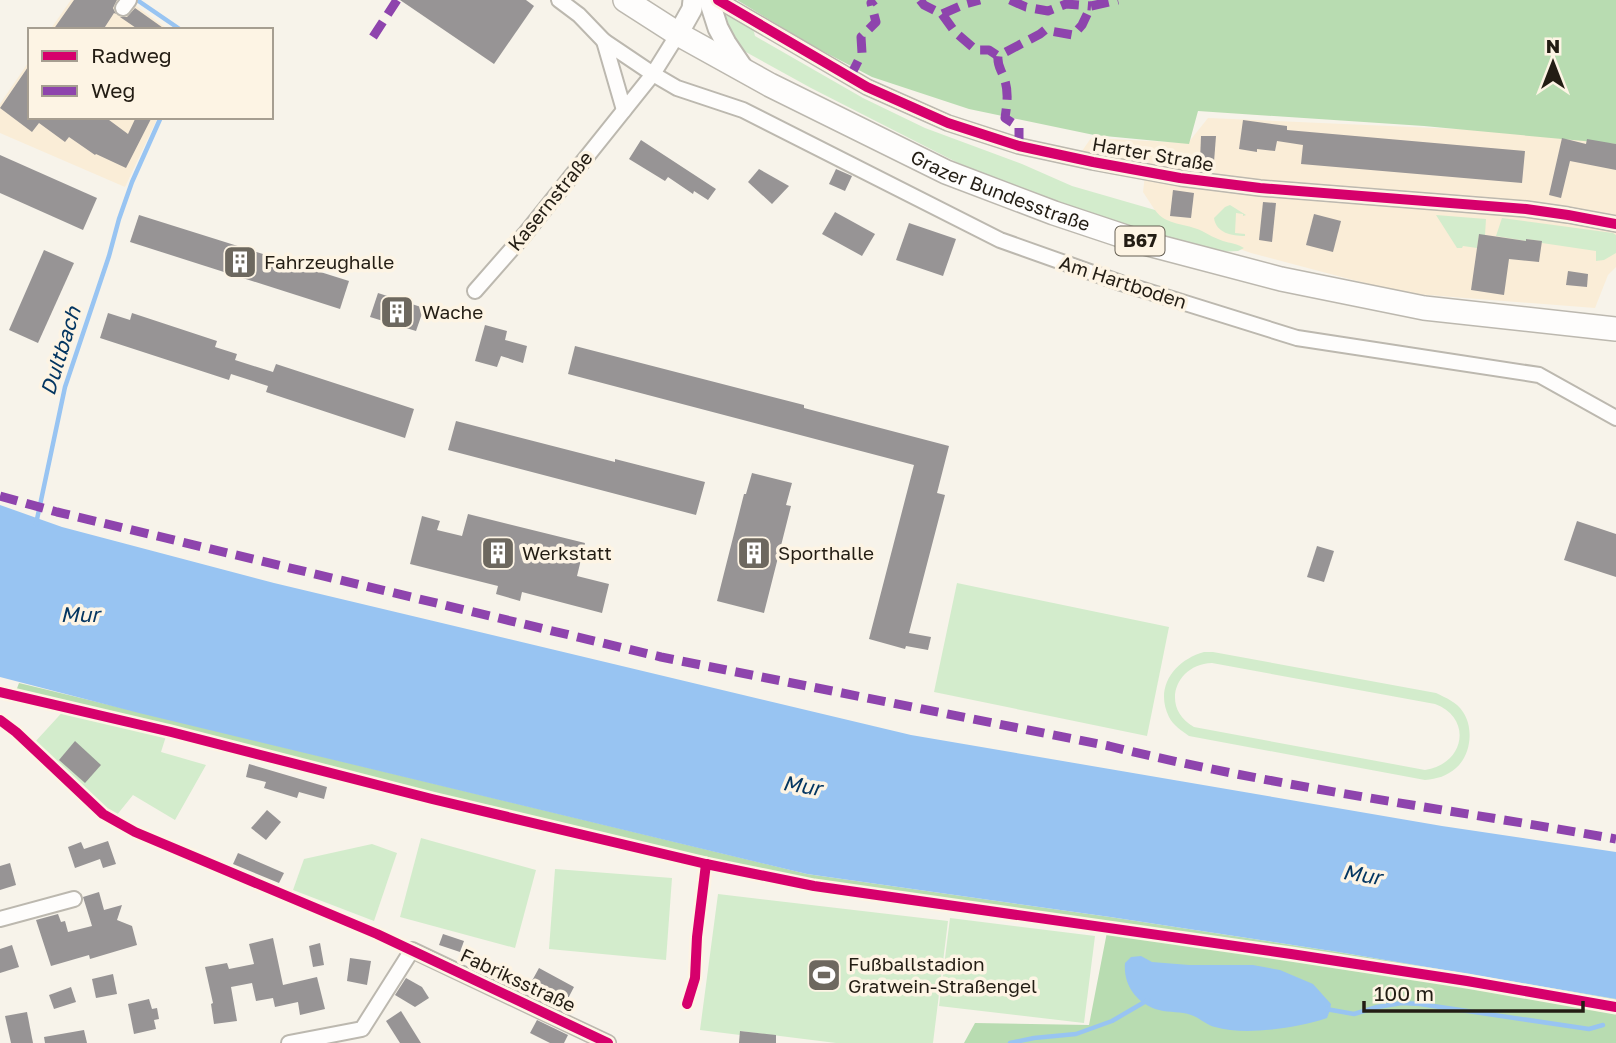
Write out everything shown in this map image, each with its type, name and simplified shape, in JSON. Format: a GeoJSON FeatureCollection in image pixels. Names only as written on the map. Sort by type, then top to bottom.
{"type":"FeatureCollection","features":[{"type":"Feature","properties":{"kind":"main road","name":"Grazer Bundesstraße"},"geometry":{"type":"LineString","coordinates":[[625,0],[678,34],[746,72],[946,173],[1144,243],[1281,279],[1424,308],[1616,329]]}},
{"type":"Feature","properties":{"kind":"street"},"geometry":{"type":"LineString","coordinates":[[559,0],[579,15],[604,41],[653,74]]}},
{"type":"Feature","properties":{"kind":"street"},"geometry":{"type":"LineString","coordinates":[[678,34],[692,9],[693,0]]}},
{"type":"Feature","properties":{"kind":"street"},"geometry":{"type":"LineString","coordinates":[[678,34],[698,33],[707,28],[715,4]]}},
{"type":"Feature","properties":{"kind":"street"},"geometry":{"type":"LineString","coordinates":[[715,4],[726,43],[746,72]]}},
{"type":"Feature","properties":{"kind":"street","name":"Harter Straße"},"geometry":{"type":"LineString","coordinates":[[715,4],[867,87],[948,123],[1019,146],[1180,178],[1250,187],[1526,209],[1616,223]]}},
{"type":"Feature","properties":{"kind":"street","name":"Kasernstraße"},"geometry":{"type":"LineString","coordinates":[[475,291],[653,74],[678,34]]}},
{"type":"Feature","properties":{"kind":"street"},"geometry":{"type":"LineString","coordinates":[[604,41],[624,110]]}},
{"type":"Feature","properties":{"kind":"street","name":"Am Hartboden"},"geometry":{"type":"LineString","coordinates":[[653,74],[677,88],[743,110],[1000,240],[1049,258],[1297,338],[1539,375],[1616,418]]}},
{"type":"Feature","properties":{"kind":"street"},"geometry":{"type":"LineString","coordinates":[[0,919],[74,898]]}},
{"type":"Feature","properties":{"kind":"street","name":"Fabriksstraße"},"geometry":{"type":"LineString","coordinates":[[289,1043],[362,1029],[412,950],[608,1043]]}},
{"type":"Feature","properties":{"kind":"shaded area"},"geometry":{"type":"Polygon","coordinates":[[[71,0],[128,0],[166,28],[51,28],[71,0]]]}},
{"type":"Feature","properties":{"kind":"shaded area"},"geometry":{"type":"Polygon","coordinates":[[[28,63],[28,119],[157,119],[125,187],[0,133],[0,104],[28,63]]]}},
{"type":"Feature","properties":{"kind":"shaded area"},"geometry":{"type":"Polygon","coordinates":[[[1208,118],[1549,133],[1616,139],[1616,267],[1608,275],[1595,308],[1402,293],[1251,253],[1162,221],[1143,192],[1146,166],[1082,151],[1091,138],[1188,143],[1208,118]]]}},
{"type":"Feature","properties":{"kind":"green space"},"geometry":{"type":"Polygon","coordinates":[[[737,0],[1616,0],[1616,144],[1424,126],[1198,111],[1189,144],[1094,135],[969,109],[872,77],[811,45],[737,0]]]}},
{"type":"Feature","properties":{"kind":"green space"},"geometry":{"type":"Polygon","coordinates":[[[719,7],[753,28],[755,36],[863,98],[925,128],[1022,164],[1072,186],[1155,210],[1170,222],[1196,228],[1244,248],[1218,252],[1075,209],[958,163],[744,51],[735,44],[719,7]]]}},
{"type":"Feature","properties":{"kind":"green space"},"geometry":{"type":"Polygon","coordinates":[[[1230,205],[1246,215],[1236,213],[1235,233],[1245,236],[1225,233],[1215,223],[1214,218],[1230,205]]]}},
{"type":"Feature","properties":{"kind":"green space"},"geometry":{"type":"Polygon","coordinates":[[[1436,215],[1486,219],[1485,235],[1479,235],[1477,248],[1457,248],[1436,215]]]}},
{"type":"Feature","properties":{"kind":"green space"},"geometry":{"type":"Polygon","coordinates":[[[1502,218],[1613,233],[1616,235],[1616,253],[1596,261],[1596,251],[1496,236],[1502,218]]]}},
{"type":"Feature","properties":{"kind":"green space"},"geometry":{"type":"Polygon","coordinates":[[[957,583],[1169,627],[1147,736],[934,692],[957,583]]]}},
{"type":"Feature","properties":{"kind":"green space"},"geometry":{"type":"Polygon","coordinates":[[[1213,652],[1436,693],[1454,703],[1463,712],[1470,733],[1468,749],[1461,763],[1453,771],[1442,777],[1425,780],[1189,736],[1171,720],[1164,695],[1170,676],[1176,668],[1194,656],[1213,652]],[[1212,663],[1199,665],[1189,671],[1176,688],[1175,699],[1183,719],[1194,727],[1425,770],[1449,759],[1459,740],[1455,719],[1435,704],[1212,663]]]}},
{"type":"Feature","properties":{"kind":"green space"},"geometry":{"type":"Polygon","coordinates":[[[19,683],[807,874],[1338,952],[1616,999],[1616,1043],[964,1043],[975,1023],[1089,1025],[1108,927],[802,878],[664,851],[16,691],[19,683]]]}},
{"type":"Feature","properties":{"kind":"green space"},"geometry":{"type":"Polygon","coordinates":[[[68,706],[167,733],[161,752],[206,765],[175,820],[133,795],[116,816],[104,810],[35,742],[68,706]]]}},
{"type":"Feature","properties":{"kind":"green space"},"geometry":{"type":"Polygon","coordinates":[[[421,838],[536,870],[515,948],[400,917],[421,838]]]}},
{"type":"Feature","properties":{"kind":"green space"},"geometry":{"type":"Polygon","coordinates":[[[372,844],[397,853],[374,921],[293,890],[304,859],[372,844]]]}},
{"type":"Feature","properties":{"kind":"green space"},"geometry":{"type":"Polygon","coordinates":[[[555,869],[672,878],[666,960],[549,949],[555,869]]]}},
{"type":"Feature","properties":{"kind":"green space","name":"Fußballstadion Gratwein-Straßengel"},"geometry":{"type":"Polygon","coordinates":[[[718,894],[948,921],[933,1043],[836,1043],[741,1031],[740,1035],[700,1030],[718,894]]]}},
{"type":"Feature","properties":{"kind":"green space"},"geometry":{"type":"Polygon","coordinates":[[[950,918],[1095,936],[1084,1023],[939,1006],[950,918]]]}},
{"type":"Feature","properties":{"kind":"water","name":"Mur"},"geometry":{"type":"Polygon","coordinates":[[[0,505],[62,527],[274,583],[911,735],[1442,826],[1616,852],[1616,999],[1338,952],[807,874],[0,677],[0,505]]]}},
{"type":"Feature","properties":{"kind":"water"},"geometry":{"type":"Polygon","coordinates":[[[1141,956],[1152,962],[1253,965],[1280,970],[1313,984],[1331,1004],[1330,1010],[1327,1018],[1286,1028],[1241,1031],[1215,1027],[1194,1016],[1151,1007],[1138,998],[1126,979],[1125,963],[1131,957],[1141,956]]]}},
{"type":"Feature","properties":{"kind":"building"},"geometry":{"type":"Polygon","coordinates":[[[74,0],[117,0],[113,8],[116,14],[114,13],[104,28],[54,28],[74,0]]]}},
{"type":"Feature","properties":{"kind":"building"},"geometry":{"type":"Polygon","coordinates":[[[400,0],[526,0],[534,6],[494,64],[400,0]]]}},
{"type":"Feature","properties":{"kind":"building"},"geometry":{"type":"Polygon","coordinates":[[[135,8],[163,28],[136,28],[120,17],[127,17],[135,8]]]}},
{"type":"Feature","properties":{"kind":"building"},"geometry":{"type":"Polygon","coordinates":[[[28,67],[28,119],[108,119],[128,134],[135,119],[151,119],[126,168],[95,155],[69,137],[65,142],[39,123],[32,132],[0,108],[28,67]]]}},
{"type":"Feature","properties":{"kind":"building"},"geometry":{"type":"Polygon","coordinates":[[[1243,120],[1287,126],[1287,130],[1525,151],[1522,183],[1301,164],[1303,145],[1277,141],[1275,151],[1239,149],[1243,120]]]}},
{"type":"Feature","properties":{"kind":"building"},"geometry":{"type":"Polygon","coordinates":[[[1201,136],[1216,136],[1214,162],[1200,161],[1201,136]]]}},
{"type":"Feature","properties":{"kind":"building"},"geometry":{"type":"Polygon","coordinates":[[[1562,138],[1586,144],[1587,139],[1616,144],[1616,170],[1570,161],[1561,198],[1549,195],[1562,138]]]}},
{"type":"Feature","properties":{"kind":"building"},"geometry":{"type":"Polygon","coordinates":[[[641,140],[716,189],[708,200],[694,191],[693,194],[668,177],[665,181],[629,159],[641,140]]]}},
{"type":"Feature","properties":{"kind":"building"},"geometry":{"type":"Polygon","coordinates":[[[0,155],[97,198],[83,230],[0,193],[0,155]]]}},
{"type":"Feature","properties":{"kind":"building"},"geometry":{"type":"Polygon","coordinates":[[[759,169],[789,186],[772,204],[748,182],[759,169]]]}},
{"type":"Feature","properties":{"kind":"building"},"geometry":{"type":"Polygon","coordinates":[[[836,169],[852,176],[845,191],[829,184],[836,169]]]}},
{"type":"Feature","properties":{"kind":"building"},"geometry":{"type":"Polygon","coordinates":[[[1173,190],[1194,193],[1191,218],[1170,216],[1173,190]]]}},
{"type":"Feature","properties":{"kind":"building"},"geometry":{"type":"Polygon","coordinates":[[[1263,202],[1276,203],[1272,242],[1259,240],[1263,202]]]}},
{"type":"Feature","properties":{"kind":"building"},"geometry":{"type":"Polygon","coordinates":[[[835,212],[875,234],[862,256],[822,234],[835,212]]]}},
{"type":"Feature","properties":{"kind":"building"},"geometry":{"type":"Polygon","coordinates":[[[1314,214],[1341,221],[1333,252],[1306,245],[1314,214]]]}},
{"type":"Feature","properties":{"kind":"building","name":"Fahrzeughalle"},"geometry":{"type":"Polygon","coordinates":[[[139,215],[349,281],[340,309],[130,242],[139,215]]]}},
{"type":"Feature","properties":{"kind":"building"},"geometry":{"type":"Polygon","coordinates":[[[909,223],[956,239],[943,276],[896,260],[909,223]]]}},
{"type":"Feature","properties":{"kind":"building"},"geometry":{"type":"Polygon","coordinates":[[[1479,234],[1542,241],[1539,262],[1509,259],[1504,295],[1471,290],[1479,234]]]}},
{"type":"Feature","properties":{"kind":"building"},"geometry":{"type":"Polygon","coordinates":[[[44,250],[74,263],[38,343],[9,330],[44,250]]]}},
{"type":"Feature","properties":{"kind":"building"},"geometry":{"type":"Polygon","coordinates":[[[1568,271],[1588,274],[1587,287],[1566,285],[1568,271]]]}},
{"type":"Feature","properties":{"kind":"building","name":"Wache"},"geometry":{"type":"Polygon","coordinates":[[[378,293],[424,308],[416,331],[370,317],[378,293]]]}},
{"type":"Feature","properties":{"kind":"building"},"geometry":{"type":"Polygon","coordinates":[[[108,313],[130,320],[132,313],[217,341],[215,347],[237,354],[235,360],[273,372],[276,364],[414,409],[405,438],[266,392],[268,386],[231,374],[229,380],[100,338],[108,313]]]}},
{"type":"Feature","properties":{"kind":"building"},"geometry":{"type":"Polygon","coordinates":[[[485,325],[507,331],[505,340],[527,346],[523,363],[501,356],[497,367],[475,361],[485,325]]]}},
{"type":"Feature","properties":{"kind":"building"},"geometry":{"type":"Polygon","coordinates":[[[575,346],[804,405],[804,408],[949,446],[937,493],[945,495],[909,633],[931,637],[928,650],[906,646],[905,649],[869,639],[914,465],[568,374],[575,346]]]}},
{"type":"Feature","properties":{"kind":"building"},"geometry":{"type":"Polygon","coordinates":[[[456,421],[705,482],[696,515],[448,450],[456,421]]]}},
{"type":"Feature","properties":{"kind":"building","name":"Sporthalle"},"geometry":{"type":"Polygon","coordinates":[[[752,473],[792,483],[786,505],[791,506],[764,613],[717,601],[744,494],[752,473]]]}},
{"type":"Feature","properties":{"kind":"building","name":"Werkstatt"},"geometry":{"type":"Polygon","coordinates":[[[468,514],[585,543],[577,576],[609,584],[602,613],[522,592],[520,601],[496,594],[498,586],[410,564],[422,516],[440,521],[437,530],[462,536],[468,514]]]}},
{"type":"Feature","properties":{"kind":"building"},"geometry":{"type":"Polygon","coordinates":[[[1577,521],[1616,534],[1616,577],[1564,560],[1577,521]]]}},
{"type":"Feature","properties":{"kind":"building"},"geometry":{"type":"Polygon","coordinates":[[[1317,546],[1334,551],[1324,582],[1307,577],[1317,546]]]}},
{"type":"Feature","properties":{"kind":"building"},"geometry":{"type":"Polygon","coordinates":[[[75,741],[101,765],[85,783],[59,760],[75,741]]]}},
{"type":"Feature","properties":{"kind":"building"},"geometry":{"type":"Polygon","coordinates":[[[249,764],[327,787],[324,799],[299,792],[297,798],[264,788],[266,782],[246,777],[249,764]]]}},
{"type":"Feature","properties":{"kind":"building"},"geometry":{"type":"Polygon","coordinates":[[[267,810],[281,822],[266,840],[251,828],[267,810]]]}},
{"type":"Feature","properties":{"kind":"building"},"geometry":{"type":"Polygon","coordinates":[[[108,841],[116,864],[103,868],[100,859],[75,868],[68,847],[81,842],[84,849],[108,841]]]}},
{"type":"Feature","properties":{"kind":"building"},"geometry":{"type":"Polygon","coordinates":[[[238,853],[284,873],[279,883],[233,864],[238,853]]]}},
{"type":"Feature","properties":{"kind":"building"},"geometry":{"type":"Polygon","coordinates":[[[10,863],[16,885],[0,890],[0,866],[10,863]]]}},
{"type":"Feature","properties":{"kind":"building"},"geometry":{"type":"Polygon","coordinates":[[[99,892],[104,910],[122,905],[117,920],[132,926],[137,945],[90,959],[89,955],[51,966],[36,920],[58,914],[61,922],[65,921],[68,932],[92,926],[83,897],[99,892]]]}},
{"type":"Feature","properties":{"kind":"building"},"geometry":{"type":"Polygon","coordinates":[[[443,934],[464,941],[460,952],[439,945],[443,934]]]}},
{"type":"Feature","properties":{"kind":"building"},"geometry":{"type":"Polygon","coordinates":[[[273,938],[283,985],[317,977],[325,1009],[300,1015],[298,1002],[275,1007],[273,998],[256,1001],[252,983],[231,987],[237,1021],[214,1024],[213,1003],[205,967],[227,963],[229,969],[254,964],[249,944],[273,938]]]}},
{"type":"Feature","properties":{"kind":"building"},"geometry":{"type":"Polygon","coordinates":[[[320,943],[324,965],[313,967],[309,946],[320,943]]]}},
{"type":"Feature","properties":{"kind":"building"},"geometry":{"type":"Polygon","coordinates":[[[12,945],[19,967],[0,973],[0,949],[12,945]]]}},
{"type":"Feature","properties":{"kind":"building"},"geometry":{"type":"Polygon","coordinates":[[[350,958],[371,961],[367,985],[347,981],[350,958]]]}},
{"type":"Feature","properties":{"kind":"building"},"geometry":{"type":"Polygon","coordinates":[[[539,968],[574,987],[562,1010],[546,1003],[548,998],[528,988],[539,968]]]}},
{"type":"Feature","properties":{"kind":"building"},"geometry":{"type":"Polygon","coordinates":[[[113,974],[117,994],[96,998],[92,979],[113,974]]]}},
{"type":"Feature","properties":{"kind":"building"},"geometry":{"type":"Polygon","coordinates":[[[406,978],[422,987],[429,998],[415,1007],[395,995],[406,978]]]}},
{"type":"Feature","properties":{"kind":"building"},"geometry":{"type":"Polygon","coordinates":[[[71,987],[76,1002],[54,1009],[49,995],[71,987]]]}},
{"type":"Feature","properties":{"kind":"building"},"geometry":{"type":"Polygon","coordinates":[[[149,999],[152,1009],[157,1008],[159,1019],[154,1020],[156,1029],[134,1034],[128,1004],[149,999]]]}},
{"type":"Feature","properties":{"kind":"building"},"geometry":{"type":"Polygon","coordinates":[[[401,1011],[421,1043],[400,1043],[386,1021],[401,1011]]]}},
{"type":"Feature","properties":{"kind":"building"},"geometry":{"type":"Polygon","coordinates":[[[27,1012],[33,1043],[11,1043],[5,1016],[27,1012]]]}},
{"type":"Feature","properties":{"kind":"building"},"geometry":{"type":"Polygon","coordinates":[[[537,1020],[568,1035],[564,1043],[550,1043],[530,1033],[537,1020]]]}},
{"type":"Feature","properties":{"kind":"building"},"geometry":{"type":"Polygon","coordinates":[[[84,1030],[87,1043],[45,1043],[44,1037],[84,1030]]]}},
{"type":"Feature","properties":{"kind":"building"},"geometry":{"type":"Polygon","coordinates":[[[740,1031],[776,1035],[776,1043],[739,1043],[740,1031]]]}},
{"type":"Feature","properties":{"kind":"waterway","name":"Dultbach"},"geometry":{"type":"LineString","coordinates":[[137,0],[178,28]]}},
{"type":"Feature","properties":{"kind":"waterway","name":"Dultbach"},"geometry":{"type":"LineString","coordinates":[[36,524],[65,387],[132,182],[160,119]]}},
{"type":"Feature","properties":{"kind":"waterway"},"geometry":{"type":"LineString","coordinates":[[1010,1043],[1076,1034],[1112,1021],[1148,1000]]}},
{"type":"Feature","properties":{"kind":"waterway"},"geometry":{"type":"LineString","coordinates":[[1326,1009],[1354,1014],[1402,1003],[1420,1004],[1589,1029],[1603,1025]]}},
{"type":"Feature","properties":{"kind":"marked path"},"geometry":{"type":"LineString","coordinates":[[373,37],[397,0]]}},
{"type":"Feature","properties":{"kind":"marked path"},"geometry":{"type":"LineString","coordinates":[[850,77],[862,53],[861,37],[876,22],[871,3],[875,0]]}},
{"type":"Feature","properties":{"kind":"marked path"},"geometry":{"type":"LineString","coordinates":[[920,0],[942,14],[980,0]]}},
{"type":"Feature","properties":{"kind":"marked path"},"geometry":{"type":"LineString","coordinates":[[1010,0],[1026,7],[1048,11],[1066,4],[1091,6]]}},
{"type":"Feature","properties":{"kind":"marked path"},"geometry":{"type":"LineString","coordinates":[[1019,146],[1019,127],[1005,118],[1007,88],[998,56],[1045,30],[1073,35],[1082,25],[1091,6],[1118,0]]}},
{"type":"Feature","properties":{"kind":"marked path"},"geometry":{"type":"LineString","coordinates":[[942,14],[955,32],[976,50],[989,50],[998,56]]}},
{"type":"Feature","properties":{"kind":"marked path"},"geometry":{"type":"LineString","coordinates":[[0,496],[661,657],[1109,746],[1235,774],[1616,839]]}},
{"type":"Feature","properties":{"kind":"cycle path"},"geometry":{"type":"LineString","coordinates":[[718,0],[867,87],[948,123],[1019,146],[1180,178],[1260,188],[1526,209],[1616,224]]}},
{"type":"Feature","properties":{"kind":"cycle path"},"geometry":{"type":"LineString","coordinates":[[0,692],[171,732],[432,799],[706,864],[814,886],[1291,954],[1616,1007]]}},
{"type":"Feature","properties":{"kind":"cycle path"},"geometry":{"type":"LineString","coordinates":[[0,720],[103,814],[135,832],[377,934],[608,1043]]}},
{"type":"Feature","properties":{"kind":"cycle path"},"geometry":{"type":"LineString","coordinates":[[687,1004],[695,978],[706,864]]}},
{"type":"Feature","properties":{"kind":"place","name":"Fahrzeughalle"},"geometry":{"type":"Point","coordinates":[240,262]}},
{"type":"Feature","properties":{"kind":"place","name":"Wache"},"geometry":{"type":"Point","coordinates":[397,312]}},
{"type":"Feature","properties":{"kind":"place","name":"Werkstatt"},"geometry":{"type":"Point","coordinates":[498,553]}},
{"type":"Feature","properties":{"kind":"place","name":"Sporthalle"},"geometry":{"type":"Point","coordinates":[754,553]}},
{"type":"Feature","properties":{"kind":"place","name":"Fußballstadion Gratwein-Straßengel"},"geometry":{"type":"Point","coordinates":[824,975]}}]}
